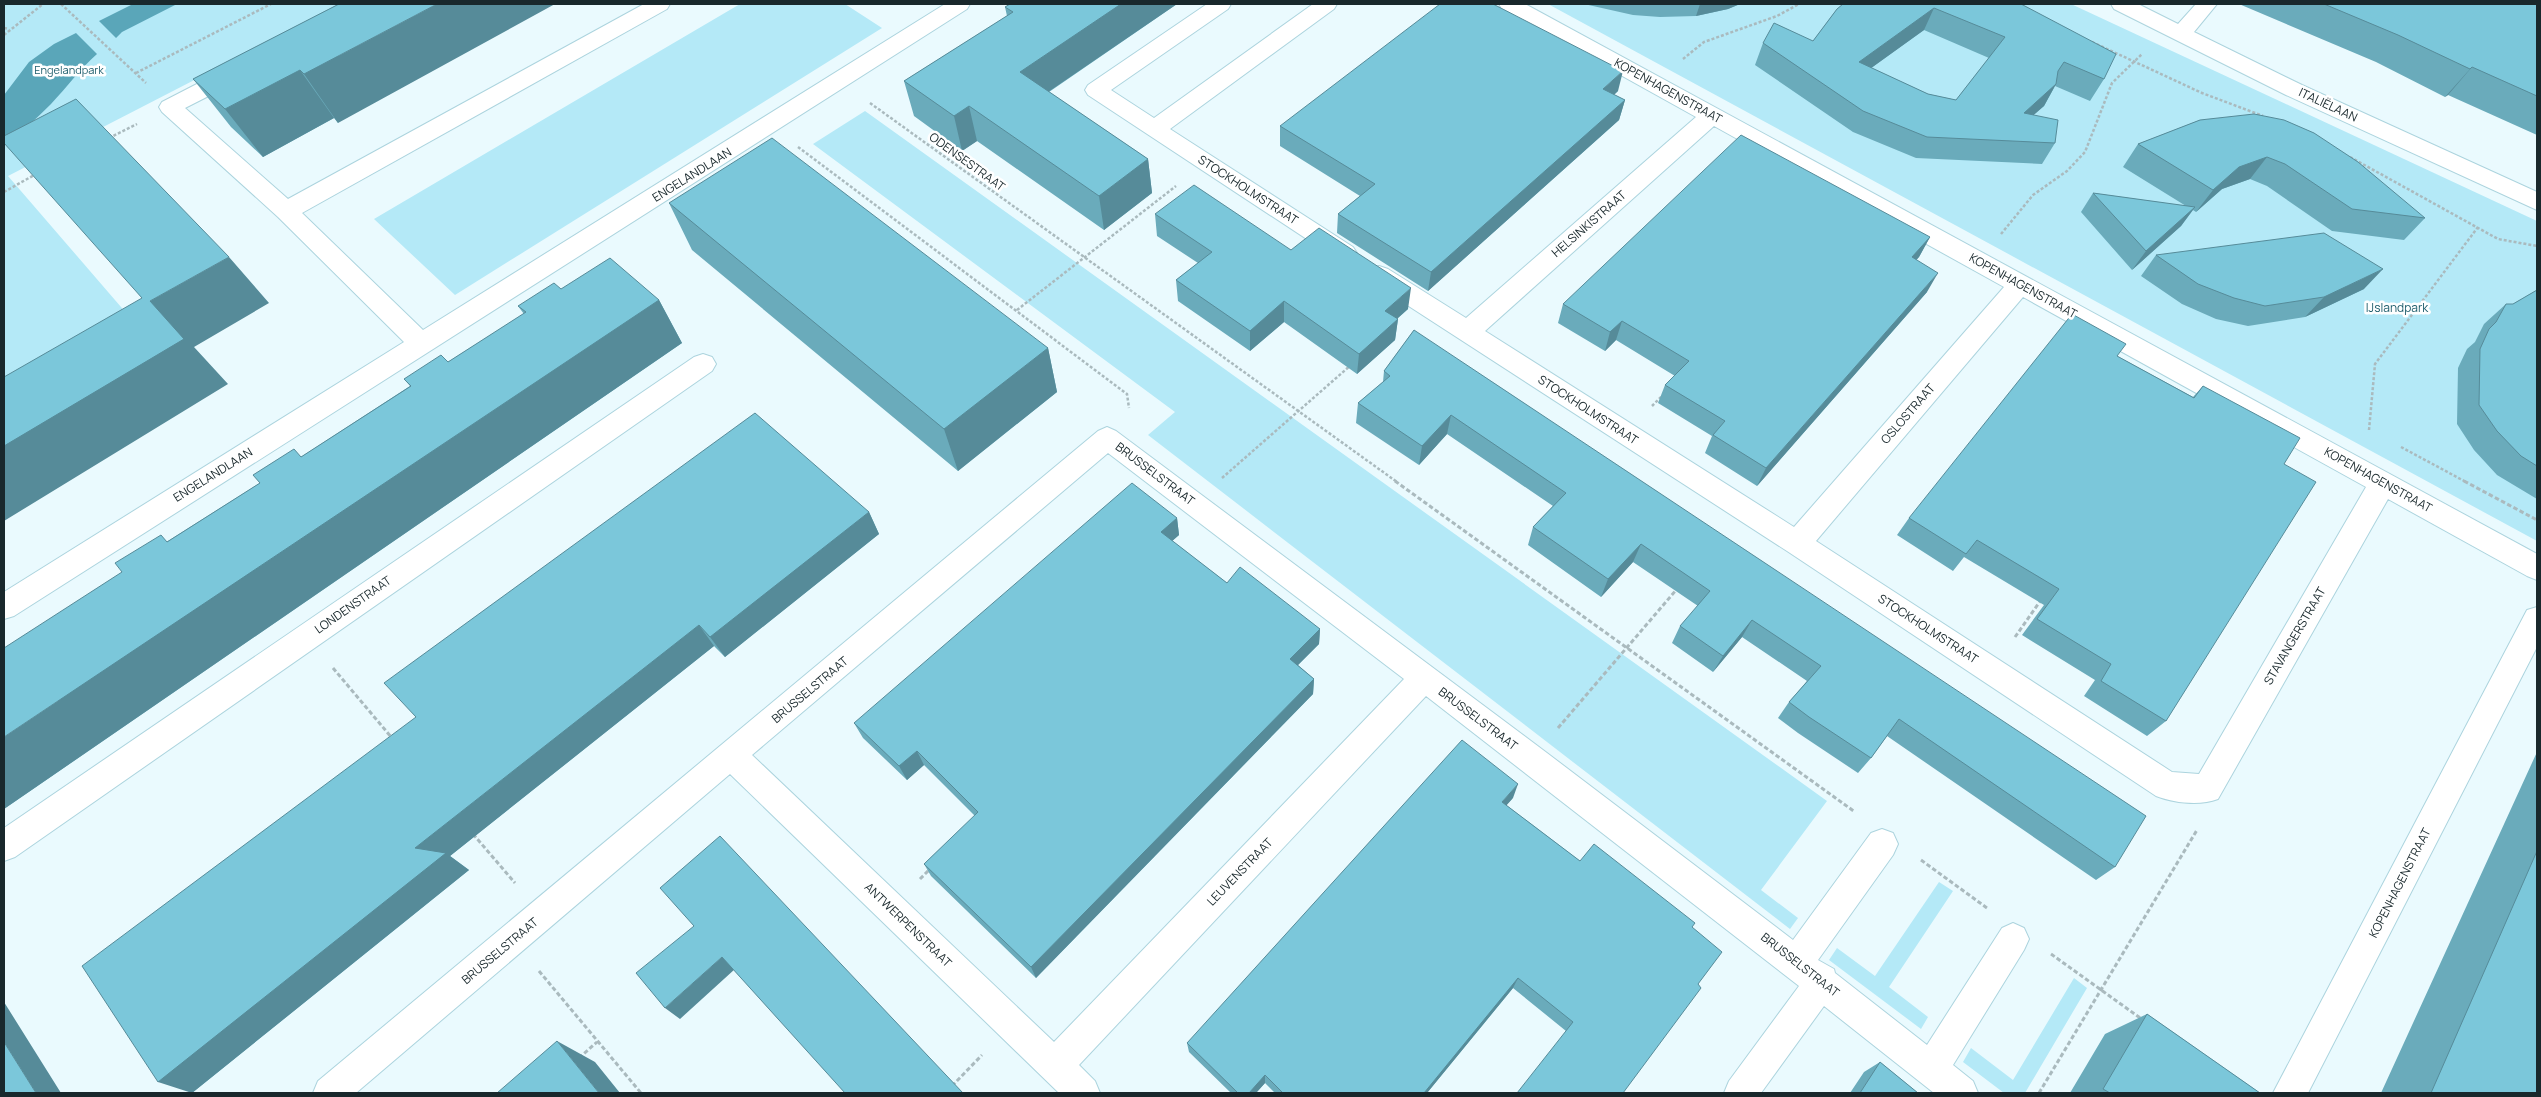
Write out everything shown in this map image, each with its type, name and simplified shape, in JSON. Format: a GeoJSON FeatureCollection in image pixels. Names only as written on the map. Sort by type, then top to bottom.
{"type":"FeatureCollection","features":[{"type":"Feature","properties":{"kind":"street"},"geometry":{"type":"LineString","coordinates":[[286,211],[660,4]]}},
{"type":"Feature","properties":{"kind":"street","name":"ENGELANDLAAN"},"geometry":{"type":"LineString","coordinates":[[4,607],[960,4]]}},
{"type":"Feature","properties":{"kind":"street","name":"STOCKHOLMSTRAAT"},"geometry":{"type":"LineString","coordinates":[[1221,4],[1096,90],[1467,332],[1797,543],[2167,786],[2207,788]]}},
{"type":"Feature","properties":{"kind":"street"},"geometry":{"type":"LineString","coordinates":[[1154,129],[1327,4]]}},
{"type":"Feature","properties":{"kind":"street","name":"KOPENHAGENSTRAAT"},"geometry":{"type":"LineString","coordinates":[[1509,4],[2537,568]]}},
{"type":"Feature","properties":{"kind":"street","name":"ITALIËLAAN"},"geometry":{"type":"LineString","coordinates":[[2121,4],[2175,29],[2294,90],[2537,202]]}},
{"type":"Feature","properties":{"kind":"street"},"geometry":{"type":"LineString","coordinates":[[2175,29],[2207,4]]}},
{"type":"Feature","properties":{"kind":"street"},"geometry":{"type":"LineString","coordinates":[[249,67],[170,107],[286,211],[422,344]]}},
{"type":"Feature","properties":{"kind":"street","name":"HELSINKISTRAAT"},"geometry":{"type":"LineString","coordinates":[[1467,332],[1712,116]]}},
{"type":"Feature","properties":{"kind":"street","name":"OSLOSTRAAT"},"geometry":{"type":"LineString","coordinates":[[1797,543],[2020,284]]}},
{"type":"Feature","properties":{"kind":"street","name":"LONDENSTRAAT"},"geometry":{"type":"LineString","coordinates":[[4,846],[703,364]]}},
{"type":"Feature","properties":{"kind":"street","name":"BRUSSELSTRAAT"},"geometry":{"type":"LineString","coordinates":[[330,1093],[1107,438],[1809,972],[1961,1093]]}},
{"type":"Feature","properties":{"kind":"street","name":"STAVANGERSTRAAT"},"geometry":{"type":"LineString","coordinates":[[2207,788],[2383,483]]}},
{"type":"Feature","properties":{"kind":"street","name":"KOPENHAGENSTRAAT"},"geometry":{"type":"LineString","coordinates":[[2290,1093],[2537,619]]}},
{"type":"Feature","properties":{"kind":"street","name":"LEUVENSTRAAT"},"geometry":{"type":"LineString","coordinates":[[1055,1066],[1424,678]]}},
{"type":"Feature","properties":{"kind":"street","name":"ANTWERPENSTRAAT"},"geometry":{"type":"LineString","coordinates":[[732,756],[1083,1093]]}},
{"type":"Feature","properties":{"kind":"street"},"geometry":{"type":"LineString","coordinates":[[1741,1093],[1882,844]]}},
{"type":"Feature","properties":{"kind":"street"},"geometry":{"type":"LineString","coordinates":[[1931,1069],[2004,926]]}},
{"type":"Feature","properties":{"kind":"path"},"geometry":{"type":"LineString","coordinates":[[4,35],[9,29],[43,4]]}},
{"type":"Feature","properties":{"kind":"path"},"geometry":{"type":"LineString","coordinates":[[60,4],[108,46],[170,107],[102,141]]}},
{"type":"Feature","properties":{"kind":"path"},"geometry":{"type":"LineString","coordinates":[[136,73],[271,4]]}},
{"type":"Feature","properties":{"kind":"path"},"geometry":{"type":"LineString","coordinates":[[1679,63],[1704,42],[1777,16],[1799,4]]}},
{"type":"Feature","properties":{"kind":"path"},"geometry":{"type":"LineString","coordinates":[[4,28],[9,29]]}},
{"type":"Feature","properties":{"kind":"path"},"geometry":{"type":"LineString","coordinates":[[1982,263],[2001,234],[2033,195],[2067,171],[2085,152],[2112,84],[2136,61],[2175,29]]}},
{"type":"Feature","properties":{"kind":"path"},"geometry":{"type":"LineString","coordinates":[[2086,39],[2202,93],[2269,119]]}},
{"type":"Feature","properties":{"kind":"path","name":"ODENSESTRAAT"},"geometry":{"type":"LineString","coordinates":[[840,81],[1856,814]]}},
{"type":"Feature","properties":{"kind":"path"},"geometry":{"type":"LineString","coordinates":[[769,126],[1128,394],[1130,405],[1111,426],[1107,438]]}},
{"type":"Feature","properties":{"kind":"path"},"geometry":{"type":"LineString","coordinates":[[2342,152],[2478,226],[2498,239],[2537,246]]}},
{"type":"Feature","properties":{"kind":"path"},"geometry":{"type":"LineString","coordinates":[[1017,310],[1207,163]]}},
{"type":"Feature","properties":{"kind":"path"},"geometry":{"type":"LineString","coordinates":[[4,192],[42,171]]}},
{"type":"Feature","properties":{"kind":"path"},"geometry":{"type":"LineString","coordinates":[[2369,430],[2375,364],[2478,226]]}},
{"type":"Feature","properties":{"kind":"path"},"geometry":{"type":"LineString","coordinates":[[1193,503],[1356,360]]}},
{"type":"Feature","properties":{"kind":"path"},"geometry":{"type":"LineString","coordinates":[[1626,434],[1666,392]]}},
{"type":"Feature","properties":{"kind":"path"},"geometry":{"type":"LineString","coordinates":[[1531,759],[1682,582]]}},
{"type":"Feature","properties":{"kind":"path"},"geometry":{"type":"LineString","coordinates":[[1991,670],[2042,598]]}},
{"type":"Feature","properties":{"kind":"path"},"geometry":{"type":"LineString","coordinates":[[307,637],[396,742]]}},
{"type":"Feature","properties":{"kind":"path"},"geometry":{"type":"LineString","coordinates":[[2039,1093],[2198,829],[2207,788]]}},
{"type":"Feature","properties":{"kind":"path"},"geometry":{"type":"LineString","coordinates":[[472,833],[542,916]]}},
{"type":"Feature","properties":{"kind":"path"},"geometry":{"type":"LineString","coordinates":[[1919,858],[2004,926]]}},
{"type":"Feature","properties":{"kind":"path"},"geometry":{"type":"LineString","coordinates":[[890,908],[931,868]]}},
{"type":"Feature","properties":{"kind":"path"},"geometry":{"type":"LineString","coordinates":[[512,940],[641,1093]]}},
{"type":"Feature","properties":{"kind":"path"},"geometry":{"type":"LineString","coordinates":[[2048,952],[2149,1024]]}},
{"type":"Feature","properties":{"kind":"path"},"geometry":{"type":"LineString","coordinates":[[944,1093],[1013,1024]]}},
{"type":"Feature","properties":{"kind":"path"},"geometry":{"type":"LineString","coordinates":[[576,1061],[597,1042]]}},
{"type":"Feature","properties":{"kind":"green space","name":"Engelandpark"},"geometry":{"type":"Polygon","coordinates":[[[4,4],[342,4],[8,176],[140,329],[4,407],[4,4]]]}},
{"type":"Feature","properties":{"kind":"green space"},"geometry":{"type":"Polygon","coordinates":[[[740,4],[845,4],[882,28],[455,295],[374,219],[740,4]]]}},
{"type":"Feature","properties":{"kind":"green space","name":"IJslandpark"},"geometry":{"type":"Polygon","coordinates":[[[1548,4],[2071,4],[2537,221],[2537,541],[1548,4]]]}},
{"type":"Feature","properties":{"kind":"green space"},"geometry":{"type":"Polygon","coordinates":[[[865,111],[1827,801],[1761,890],[1798,918],[1790,929],[1148,435],[1175,412],[813,144],[865,111]]]}},
{"type":"Feature","properties":{"kind":"green space"},"geometry":{"type":"Polygon","coordinates":[[[1939,882],[1953,891],[1889,987],[1928,1017],[1921,1029],[1829,960],[1837,948],[1875,976],[1939,882]]]}},
{"type":"Feature","properties":{"kind":"green space"},"geometry":{"type":"Polygon","coordinates":[[[2074,978],[2087,988],[2025,1093],[2004,1093],[1963,1062],[1971,1048],[2013,1080],[2074,978]]]}},
{"type":"Feature","properties":{"kind":"shaded area"},"geometry":{"type":"Polygon","coordinates":[[[133,4],[177,4],[122,32],[116,38],[99,21],[133,4]]]}},
{"type":"Feature","properties":{"kind":"shaded area"},"geometry":{"type":"Polygon","coordinates":[[[76,33],[97,54],[45,110],[4,146],[4,95],[29,62],[54,44],[76,33]]]}},
{"type":"Feature","properties":{"kind":"building"},"geometry":{"type":"Polygon","coordinates":[[[339,4],[437,4],[304,74],[300,70],[225,109],[193,79],[339,4]]]}},
{"type":"Feature","properties":{"kind":"building"},"geometry":{"type":"Polygon","coordinates":[[[1010,4],[1121,4],[1020,72],[1148,159],[1099,196],[969,106],[954,116],[904,81],[1013,12],[1005,7],[1010,4]]]}},
{"type":"Feature","properties":{"kind":"building"},"geometry":{"type":"Polygon","coordinates":[[[1440,4],[1493,4],[1623,71],[1603,89],[1625,100],[1431,272],[1338,214],[1375,184],[1280,126],[1440,4]]]}},
{"type":"Feature","properties":{"kind":"building"},"geometry":{"type":"Polygon","coordinates":[[[1843,4],[2021,4],[2116,54],[2104,79],[2064,62],[2058,71],[2056,84],[2024,113],[2058,120],[2055,143],[1927,137],[1863,111],[1763,43],[1774,23],[1813,41],[1837,9],[1843,4]],[[1934,8],[1859,62],[1928,94],[1956,100],[2005,37],[1934,8]]]}},
{"type":"Feature","properties":{"kind":"building"},"geometry":{"type":"Polygon","coordinates":[[[2324,4],[2537,4],[2537,96],[2472,67],[2470,69],[2398,35],[2324,4]]]}},
{"type":"Feature","properties":{"kind":"building"},"geometry":{"type":"Polygon","coordinates":[[[76,99],[229,257],[150,301],[184,339],[4,446],[4,377],[142,298],[4,143],[4,136],[76,99]]]}},
{"type":"Feature","properties":{"kind":"building"},"geometry":{"type":"Polygon","coordinates":[[[2254,114],[2284,120],[2314,133],[2358,162],[2425,218],[2352,209],[2285,164],[2267,157],[2239,167],[2213,190],[2138,144],[2200,120],[2254,114]]]}},
{"type":"Feature","properties":{"kind":"building"},"geometry":{"type":"Polygon","coordinates":[[[1741,135],[1930,237],[1912,257],[1938,273],[1766,468],[1713,435],[1725,421],[1665,385],[1689,361],[1622,321],[1610,332],[1563,304],[1741,135]]]}},
{"type":"Feature","properties":{"kind":"building"},"geometry":{"type":"Polygon","coordinates":[[[772,138],[1048,348],[944,429],[669,203],[772,138]]]}},
{"type":"Feature","properties":{"kind":"building"},"geometry":{"type":"Polygon","coordinates":[[[1194,185],[1291,250],[1319,228],[1411,288],[1385,311],[1398,319],[1359,354],[1284,301],[1250,331],[1176,280],[1212,252],[1155,214],[1194,185]]]}},
{"type":"Feature","properties":{"kind":"building"},"geometry":{"type":"Polygon","coordinates":[[[2093,193],[2195,207],[2146,251],[2093,193]]]}},
{"type":"Feature","properties":{"kind":"building"},"geometry":{"type":"Polygon","coordinates":[[[2324,233],[2383,269],[2324,297],[2265,306],[2234,298],[2198,284],[2156,255],[2324,233]]]}},
{"type":"Feature","properties":{"kind":"building"},"geometry":{"type":"Polygon","coordinates":[[[610,258],[659,300],[4,737],[4,648],[122,572],[115,563],[161,535],[167,542],[260,483],[253,475],[294,449],[301,457],[411,386],[404,379],[441,355],[448,362],[526,312],[518,306],[554,283],[561,289],[610,258]]]}},
{"type":"Feature","properties":{"kind":"building"},"geometry":{"type":"Polygon","coordinates":[[[2537,290],[2537,466],[2521,456],[2497,431],[2479,405],[2480,349],[2489,329],[2496,322],[2506,304],[2513,304],[2537,290]]]}},
{"type":"Feature","properties":{"kind":"building"},"geometry":{"type":"Polygon","coordinates":[[[2072,314],[2126,344],[2117,356],[2194,398],[2203,386],[2300,438],[2284,464],[2316,482],[2166,721],[2101,681],[2111,664],[2037,619],[2059,589],[1977,540],[1966,554],[1909,518],[2072,314]]]}},
{"type":"Feature","properties":{"kind":"building"},"geometry":{"type":"Polygon","coordinates":[[[1414,330],[2146,816],[2115,867],[1899,719],[1871,758],[1809,717],[1789,702],[1821,666],[1752,620],[1723,656],[1680,626],[1710,591],[1641,544],[1608,579],[1533,527],[1566,493],[1451,415],[1422,446],[1358,403],[1390,376],[1384,371],[1414,330]]]}},
{"type":"Feature","properties":{"kind":"building"},"geometry":{"type":"Polygon","coordinates":[[[755,413],[869,512],[710,637],[699,625],[415,848],[446,853],[158,1082],[82,966],[416,717],[384,683],[755,413]]]}},
{"type":"Feature","properties":{"kind":"building"},"geometry":{"type":"Polygon","coordinates":[[[1132,483],[1177,518],[1161,532],[1227,583],[1240,567],[1320,629],[1290,659],[1314,679],[1031,967],[924,864],[978,812],[917,751],[899,766],[854,723],[1132,483]]]}},
{"type":"Feature","properties":{"kind":"building"},"geometry":{"type":"Polygon","coordinates":[[[1462,740],[1518,784],[1502,802],[1580,861],[1594,844],[1695,923],[1692,927],[1722,952],[1698,984],[1701,988],[1623,1093],[1517,1093],[1573,1022],[1518,978],[1424,1093],[1283,1093],[1265,1075],[1249,1093],[1238,1093],[1187,1043],[1462,740]]]}},
{"type":"Feature","properties":{"kind":"building"},"geometry":{"type":"Polygon","coordinates":[[[720,836],[963,1093],[845,1093],[722,957],[665,1008],[636,973],[694,926],[660,888],[720,836]]]}},
{"type":"Feature","properties":{"kind":"building"},"geometry":{"type":"Polygon","coordinates":[[[2537,851],[2537,1093],[2431,1093],[2537,851]]]}},
{"type":"Feature","properties":{"kind":"building"},"geometry":{"type":"Polygon","coordinates":[[[2147,1014],[2260,1093],[2110,1093],[2103,1089],[2147,1014]]]}},
{"type":"Feature","properties":{"kind":"building"},"geometry":{"type":"Polygon","coordinates":[[[557,1041],[599,1093],[497,1093],[557,1041]]]}},
{"type":"Feature","properties":{"kind":"building"},"geometry":{"type":"Polygon","coordinates":[[[4,1042],[36,1093],[4,1093],[4,1042]]]}},
{"type":"Feature","properties":{"kind":"building"},"geometry":{"type":"Polygon","coordinates":[[[1880,1062],[1918,1093],[1860,1093],[1880,1062]]]}}]}
